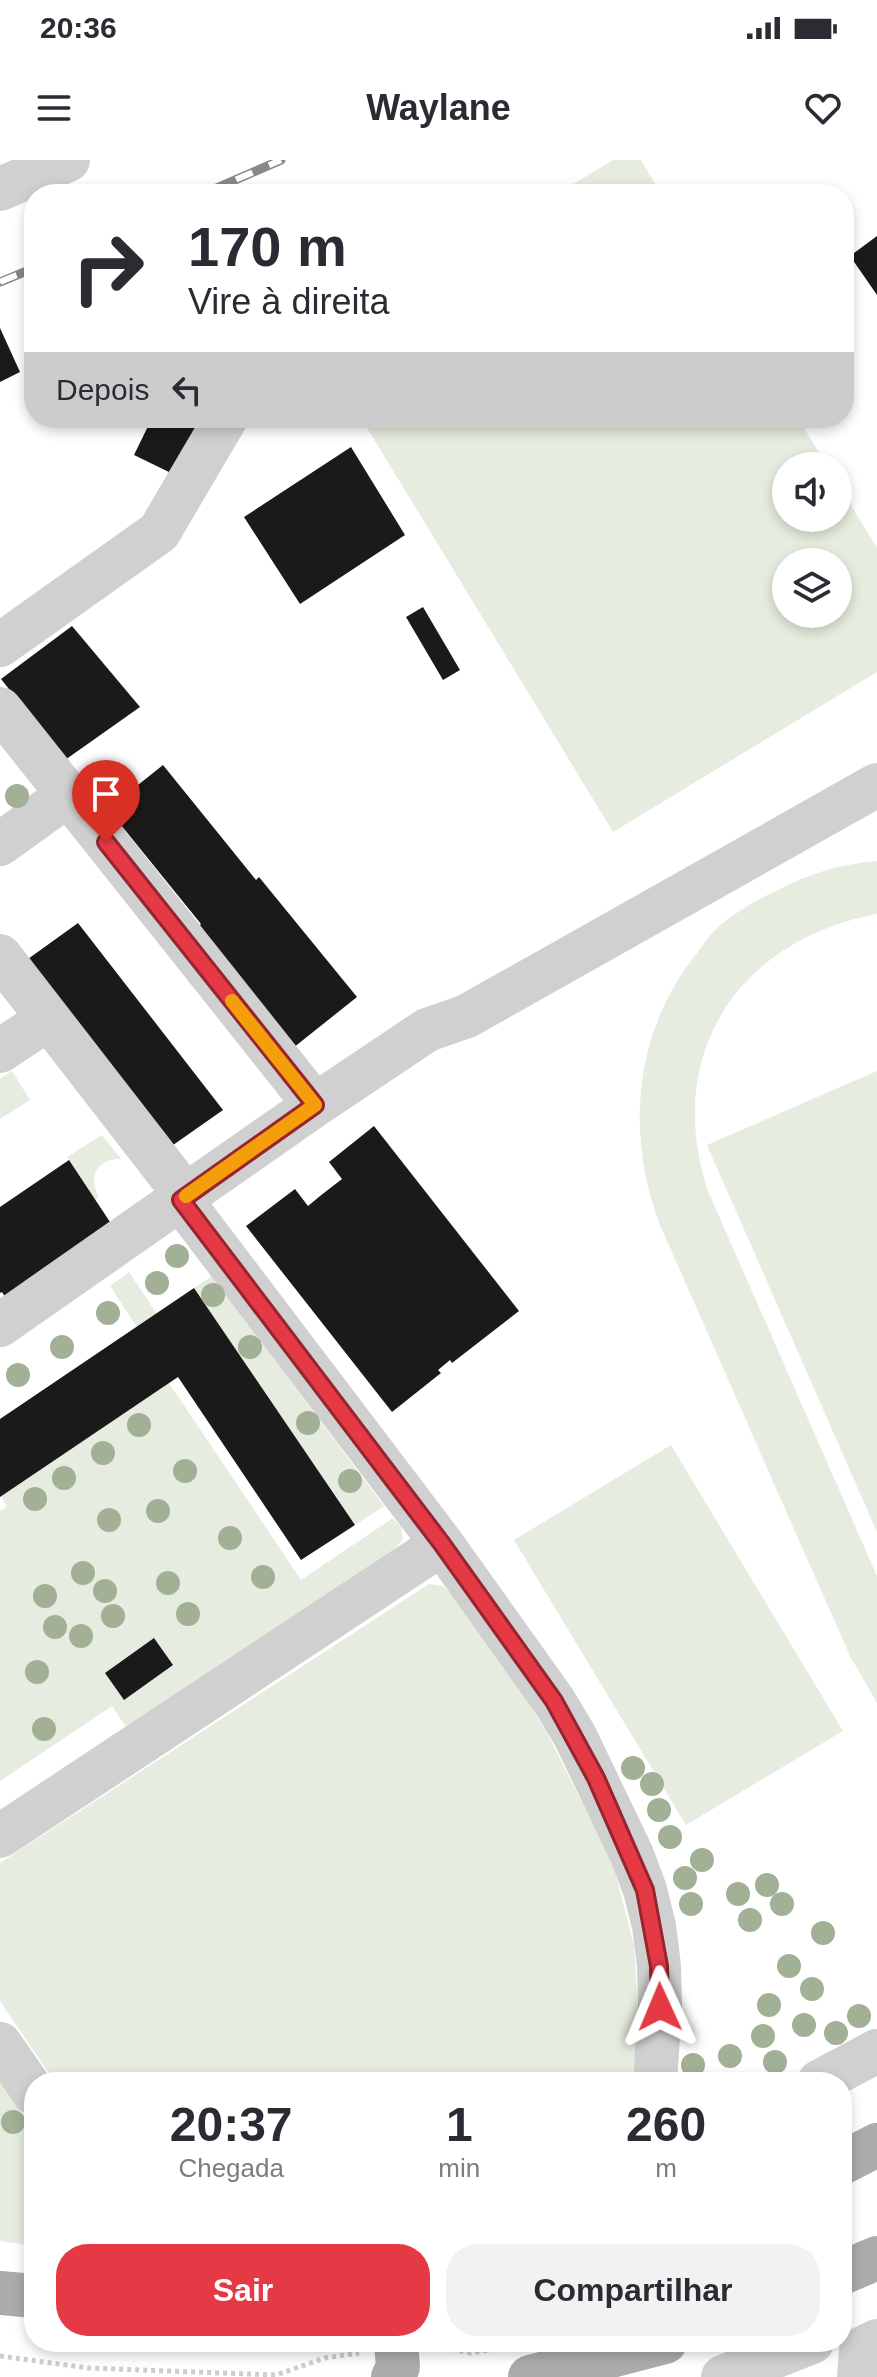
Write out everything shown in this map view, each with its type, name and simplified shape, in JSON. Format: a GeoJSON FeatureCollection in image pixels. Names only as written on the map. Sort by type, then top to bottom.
{"type":"FeatureCollection","features":[{"type":"Feature","properties":{"kind":"main road"},"geometry":{"type":"LineString","coordinates":[[852,2158],[877,2145]]}},
{"type":"Feature","properties":{"kind":"main road"},"geometry":{"type":"LineString","coordinates":[[852,2269],[877,2258]]}},
{"type":"Feature","properties":{"kind":"main road"},"geometry":{"type":"LineString","coordinates":[[0,2293],[24,2295]]}},
{"type":"Feature","properties":{"kind":"main road"},"geometry":{"type":"LineString","coordinates":[[520,2362],[592,2352]]}},
{"type":"Feature","properties":{"kind":"street"},"geometry":{"type":"LineString","coordinates":[[0,189],[68,160]]}},
{"type":"Feature","properties":{"kind":"street"},"geometry":{"type":"LineString","coordinates":[[0,645],[159,532],[220,428]]}},
{"type":"Feature","properties":{"kind":"street"},"geometry":{"type":"LineString","coordinates":[[0,709],[315,1105]]}},
{"type":"Feature","properties":{"kind":"street"},"geometry":{"type":"LineString","coordinates":[[0,1325],[427,1030],[467,1016],[877,785]]}},
{"type":"Feature","properties":{"kind":"street"},"geometry":{"type":"LineString","coordinates":[[0,844],[68,795]]}},
{"type":"Feature","properties":{"kind":"street"},"geometry":{"type":"LineString","coordinates":[[0,956],[442,1544],[554,1701],[575,1736],[632,1855],[645,1890],[659,1966],[655,2072]]}},
{"type":"Feature","properties":{"kind":"street"},"geometry":{"type":"LineString","coordinates":[[0,1051],[48,1019]]}},
{"type":"Feature","properties":{"kind":"street"},"geometry":{"type":"LineString","coordinates":[[0,1836],[442,1544]]}},
{"type":"Feature","properties":{"kind":"street"},"geometry":{"type":"LineString","coordinates":[[0,2044],[24,2079]]}},
{"type":"Feature","properties":{"kind":"street"},"geometry":{"type":"LineString","coordinates":[[838,2072],[877,2051]]}},
{"type":"Feature","properties":{"kind":"street"},"geometry":{"type":"LineString","coordinates":[[852,2325],[877,2315]]}},
{"type":"Feature","properties":{"kind":"street"},"geometry":{"type":"LineString","coordinates":[[859,2377],[861,2349],[877,2341]]}},
{"type":"Feature","properties":{"kind":"street"},"geometry":{"type":"LineString","coordinates":[[723,2377],[787,2352]]}},
{"type":"Feature","properties":{"kind":"path"},"geometry":{"type":"LineString","coordinates":[[466,2352],[520,2362]]}},
{"type":"Feature","properties":{"kind":"path"},"geometry":{"type":"LineString","coordinates":[[0,2356],[88,2368],[276,2375],[325,2358],[396,2356]]}},
{"type":"Feature","properties":{"kind":"shaded area"},"geometry":{"type":"Polygon","coordinates":[[[613,160],[641,160],[655,184],[573,184],[613,160]]]}},
{"type":"Feature","properties":{"kind":"shaded area"},"geometry":{"type":"Polygon","coordinates":[[[367,428],[804,428],[819,452],[772,452],[772,532],[852,532],[852,507],[877,548],[877,672],[613,832],[367,428]]]}},
{"type":"Feature","properties":{"kind":"shaded area"},"geometry":{"type":"Polygon","coordinates":[[[877,861],[877,914],[828,928],[786,949],[751,977],[724,1011],[705,1050],[696,1094],[697,1141],[708,1191],[877,1576],[877,1703],[850,1656],[660,1225],[642,1155],[640,1119],[648,1049],[660,1015],[676,983],[713,932],[746,907],[802,879],[838,867],[877,861]]]}},
{"type":"Feature","properties":{"kind":"shaded area"},"geometry":{"type":"Polygon","coordinates":[[[12,1071],[30,1100],[0,1119],[0,1079],[12,1071]]]}},
{"type":"Feature","properties":{"kind":"shaded area"},"geometry":{"type":"Polygon","coordinates":[[[877,1071],[877,1532],[707,1145],[877,1071]]]}},
{"type":"Feature","properties":{"kind":"shaded area"},"geometry":{"type":"Polygon","coordinates":[[[102,1135],[121,1159],[106,1162],[97,1170],[94,1182],[99,1197],[95,1200],[67,1157],[102,1135]]]}},
{"type":"Feature","properties":{"kind":"shaded area"},"geometry":{"type":"Polygon","coordinates":[[[129,1272],[157,1314],[137,1327],[110,1286],[129,1272]]]}},
{"type":"Feature","properties":{"kind":"shaded area"},"geometry":{"type":"Polygon","coordinates":[[[212,1276],[384,1506],[355,1525],[194,1288],[212,1276]]]}},
{"type":"Feature","properties":{"kind":"shaded area"},"geometry":{"type":"Polygon","coordinates":[[[169,1383],[301,1580],[393,1518],[401,1527],[403,1539],[393,1551],[126,1727],[112,1706],[0,1781],[0,1511],[7,1506],[1,1496],[169,1383]]]}},
{"type":"Feature","properties":{"kind":"shaded area"},"geometry":{"type":"Polygon","coordinates":[[[671,1445],[843,1731],[686,1825],[514,1540],[671,1445]]]}},
{"type":"Feature","properties":{"kind":"shaded area"},"geometry":{"type":"Polygon","coordinates":[[[429,1584],[443,1586],[523,1694],[547,1733],[613,1864],[634,1945],[638,2013],[635,2072],[48,2072],[0,2001],[0,1863],[429,1584]]]}},
{"type":"Feature","properties":{"kind":"shaded area"},"geometry":{"type":"Polygon","coordinates":[[[0,2082],[24,2115],[24,2245],[0,2241],[0,2082]]]}},
{"type":"Feature","properties":{"kind":"building"},"geometry":{"type":"Polygon","coordinates":[[[877,236],[877,295],[854,262],[854,253],[877,236]]]}},
{"type":"Feature","properties":{"kind":"building"},"geometry":{"type":"Polygon","coordinates":[[[0,328],[20,372],[0,382],[0,328]]]}},
{"type":"Feature","properties":{"kind":"building"},"geometry":{"type":"Polygon","coordinates":[[[147,428],[196,428],[173,474],[134,455],[147,428]]]}},
{"type":"Feature","properties":{"kind":"building"},"geometry":{"type":"Polygon","coordinates":[[[351,447],[405,535],[300,604],[244,517],[351,447]]]}},
{"type":"Feature","properties":{"kind":"building"},"geometry":{"type":"Polygon","coordinates":[[[423,607],[460,670],[443,680],[406,617],[423,607]]]}},
{"type":"Feature","properties":{"kind":"building"},"geometry":{"type":"Polygon","coordinates":[[[72,626],[140,707],[65,760],[1,679],[72,626]]]}},
{"type":"Feature","properties":{"kind":"building"},"geometry":{"type":"Polygon","coordinates":[[[163,765],[256,880],[259,877],[357,997],[288,1052],[192,932],[201,924],[108,809],[163,765]]]}},
{"type":"Feature","properties":{"kind":"building"},"geometry":{"type":"Polygon","coordinates":[[[78,923],[223,1110],[166,1150],[21,964],[78,923]]]}},
{"type":"Feature","properties":{"kind":"building"},"geometry":{"type":"Polygon","coordinates":[[[374,1126],[519,1311],[452,1363],[450,1360],[438,1370],[441,1373],[392,1412],[246,1226],[295,1189],[308,1206],[342,1179],[329,1162],[374,1126]]]}},
{"type":"Feature","properties":{"kind":"building"},"geometry":{"type":"Polygon","coordinates":[[[69,1160],[112,1225],[5,1297],[0,1293],[0,1207],[69,1160]]]}},
{"type":"Feature","properties":{"kind":"building"},"geometry":{"type":"Polygon","coordinates":[[[194,1288],[355,1525],[301,1560],[178,1377],[0,1497],[0,1419],[194,1288]]]}},
{"type":"Feature","properties":{"kind":"building"},"geometry":{"type":"Polygon","coordinates":[[[154,1638],[173,1665],[124,1700],[105,1673],[154,1638]]]}},
{"type":"Feature","properties":{"kind":"railway"},"geometry":{"type":"LineString","coordinates":[[226,184],[281,160]]}},
{"type":"Feature","properties":{"kind":"railway"},"geometry":{"type":"LineString","coordinates":[[0,282],[24,272]]}},
{"type":"Feature","properties":{"kind":"slow traffic"},"geometry":{"type":"LineString","coordinates":[[186,1196],[315,1105],[232,1001]]}},
{"type":"Feature","properties":{"kind":"route"},"geometry":{"type":"LineString","coordinates":[[106,842],[315,1105],[181,1200],[442,1544],[554,1701],[575,1736],[632,1855],[645,1890],[654,1926],[660,2007]]}}]}
